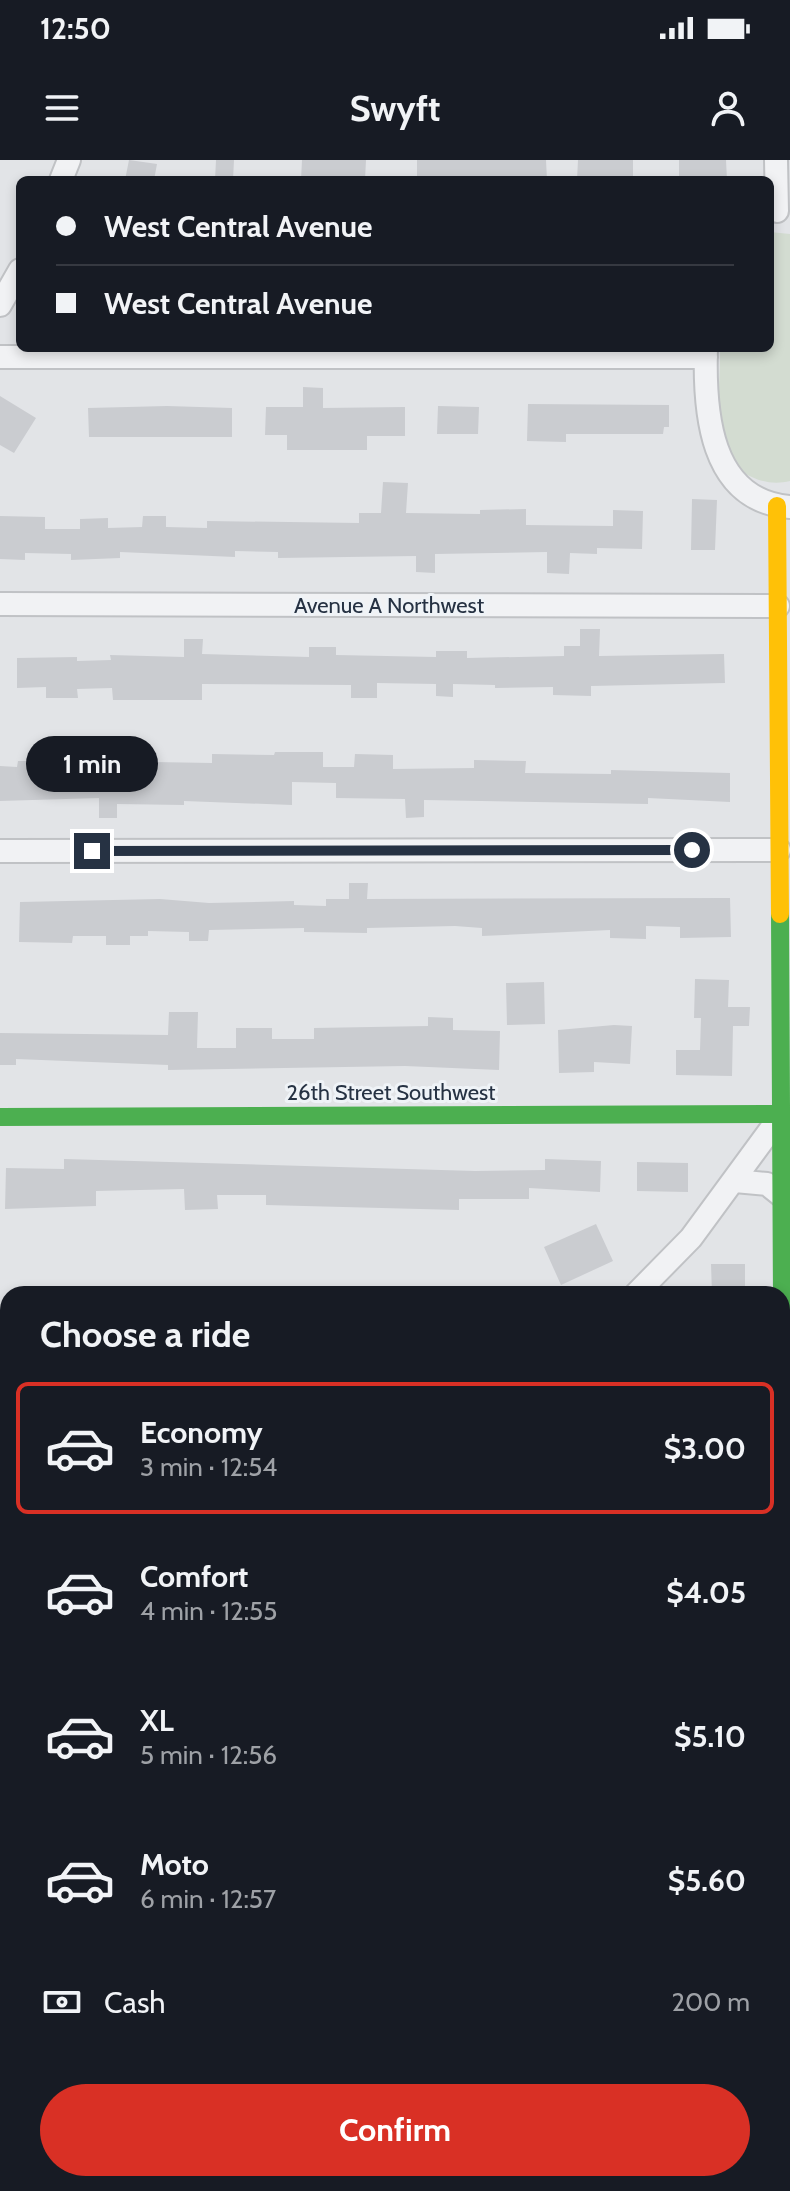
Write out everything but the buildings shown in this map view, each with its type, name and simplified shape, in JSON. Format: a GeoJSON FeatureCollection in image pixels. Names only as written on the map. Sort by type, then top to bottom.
{"type":"FeatureCollection","features":[{"type":"Feature","properties":{"kind":"street"},"geometry":{"type":"LineString","coordinates":[[776,160],[779,212]]}},
{"type":"Feature","properties":{"kind":"street"},"geometry":{"type":"LineString","coordinates":[[0,305],[16,277]]}},
{"type":"Feature","properties":{"kind":"street"},"geometry":{"type":"LineString","coordinates":[[0,357],[706,353],[713,446],[721,462],[749,494],[784,507],[778,606],[785,820],[779,850],[782,1196],[786,1286]]}},
{"type":"Feature","properties":{"kind":"street","name":"Avenue A Northwest"},"geometry":{"type":"LineString","coordinates":[[0,604],[778,606]]}},
{"type":"Feature","properties":{"kind":"street"},"geometry":{"type":"LineString","coordinates":[[0,851],[779,850]]}},
{"type":"Feature","properties":{"kind":"street"},"geometry":{"type":"LineString","coordinates":[[644,1286],[691,1238],[782,1114]]}},
{"type":"Feature","properties":{"kind":"street","name":"26th Street Southwest"},"geometry":{"type":"LineString","coordinates":[[0,1117],[782,1114]]}},
{"type":"Feature","properties":{"kind":"street"},"geometry":{"type":"LineString","coordinates":[[735,1181],[767,1184],[782,1196]]}},
{"type":"Feature","properties":{"kind":"shaded area"},"geometry":{"type":"Polygon","coordinates":[[[774,232],[790,234],[790,481],[763,481],[739,469],[729,456],[723,439],[719,402],[720,352],[774,352],[774,232]]]}},
{"type":"Feature","properties":{"kind":"traffic: fast"},"geometry":{"type":"LineString","coordinates":[[780,914],[782,1286]]}},
{"type":"Feature","properties":{"kind":"traffic: fast"},"geometry":{"type":"LineString","coordinates":[[0,1117],[782,1114]]}},
{"type":"Feature","properties":{"kind":"traffic: slow"},"geometry":{"type":"LineString","coordinates":[[777,506],[780,914]]}},
{"type":"Feature","properties":{"kind":"route"},"geometry":{"type":"LineString","coordinates":[[92,851],[692,850]]}}]}
